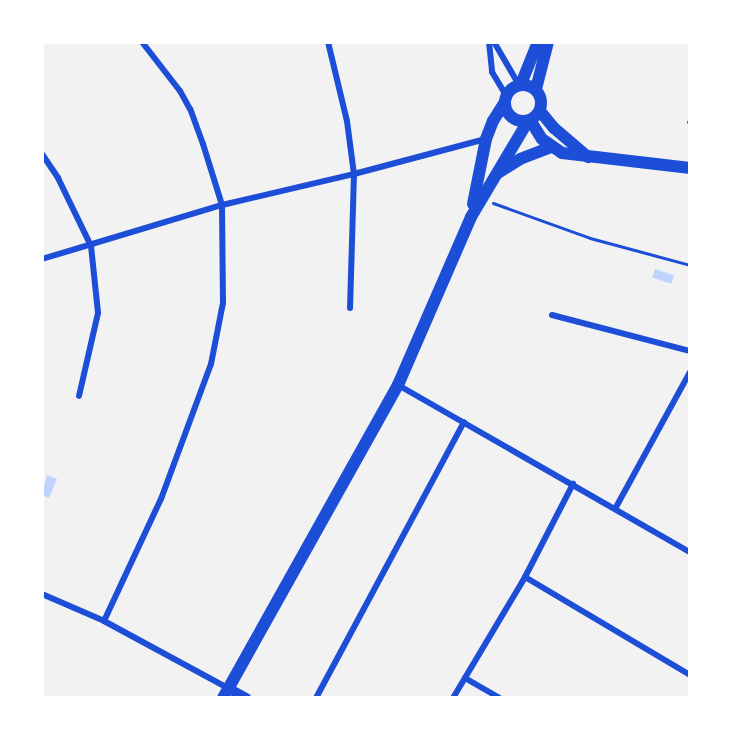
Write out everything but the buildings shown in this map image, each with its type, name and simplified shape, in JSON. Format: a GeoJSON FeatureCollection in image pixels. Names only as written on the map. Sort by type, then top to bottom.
{"type":"FeatureCollection","features":[{"type":"Feature","properties":{"kind":"main road"},"geometry":{"type":"LineString","coordinates":[[471,217],[486,139],[506,98],[520,85],[538,42]]}},
{"type":"Feature","properties":{"kind":"main road"},"geometry":{"type":"LineString","coordinates":[[226,693],[398,385],[480,199],[529,120],[540,111],[542,102],[536,89],[548,42]]}},
{"type":"Feature","properties":{"kind":"main road"},"geometry":{"type":"LineString","coordinates":[[520,85],[536,89]]}},
{"type":"Feature","properties":{"kind":"main road"},"geometry":{"type":"LineString","coordinates":[[506,98],[512,117],[529,120],[551,147],[575,156],[690,168]]}},
{"type":"Feature","properties":{"kind":"main road"},"geometry":{"type":"LineString","coordinates":[[540,111],[554,128],[588,157]]}},
{"type":"Feature","properties":{"kind":"main road"},"geometry":{"type":"LineString","coordinates":[[492,177],[520,159],[551,147]]}},
{"type":"Feature","properties":{"kind":"street"},"geometry":{"type":"LineString","coordinates":[[104,621],[160,499],[211,364],[223,303],[222,205],[190,109],[180,91],[142,42]]}},
{"type":"Feature","properties":{"kind":"street"},"geometry":{"type":"LineString","coordinates":[[328,42],[347,121],[354,174],[350,308]]}},
{"type":"Feature","properties":{"kind":"street"},"geometry":{"type":"LineString","coordinates":[[489,42],[492,72],[506,98]]}},
{"type":"Feature","properties":{"kind":"street"},"geometry":{"type":"LineString","coordinates":[[494,42],[520,85]]}},
{"type":"Feature","properties":{"kind":"street"},"geometry":{"type":"LineString","coordinates":[[42,259],[222,205],[354,174],[486,139]]}},
{"type":"Feature","properties":{"kind":"street"},"geometry":{"type":"LineString","coordinates":[[42,154],[58,178],[90,246],[98,313],[79,396]]}},
{"type":"Feature","properties":{"kind":"street"},"geometry":{"type":"LineString","coordinates":[[552,315],[690,351]]}},
{"type":"Feature","properties":{"kind":"street"},"geometry":{"type":"LineString","coordinates":[[615,509],[690,372]]}},
{"type":"Feature","properties":{"kind":"street"},"geometry":{"type":"LineString","coordinates":[[398,385],[690,552]]}},
{"type":"Feature","properties":{"kind":"street"},"geometry":{"type":"LineString","coordinates":[[316,698],[464,422]]}},
{"type":"Feature","properties":{"kind":"street"},"geometry":{"type":"LineString","coordinates":[[453,698],[525,577],[573,484]]}},
{"type":"Feature","properties":{"kind":"street"},"geometry":{"type":"LineString","coordinates":[[525,577],[690,675]]}},
{"type":"Feature","properties":{"kind":"street"},"geometry":{"type":"LineString","coordinates":[[42,594],[104,621],[226,693],[246,698]]}},
{"type":"Feature","properties":{"kind":"street"},"geometry":{"type":"LineString","coordinates":[[465,678],[499,698]]}},
{"type":"Feature","properties":{"kind":"path"},"geometry":{"type":"LineString","coordinates":[[480,199],[590,238],[690,265]]}},
{"type":"Feature","properties":{"kind":"water"},"geometry":{"type":"Polygon","coordinates":[[[655,269],[674,275],[671,284],[652,278],[655,269]]]}},
{"type":"Feature","properties":{"kind":"water"},"geometry":{"type":"Polygon","coordinates":[[[47,475],[57,479],[49,498],[42,495],[47,475]]]}}]}
